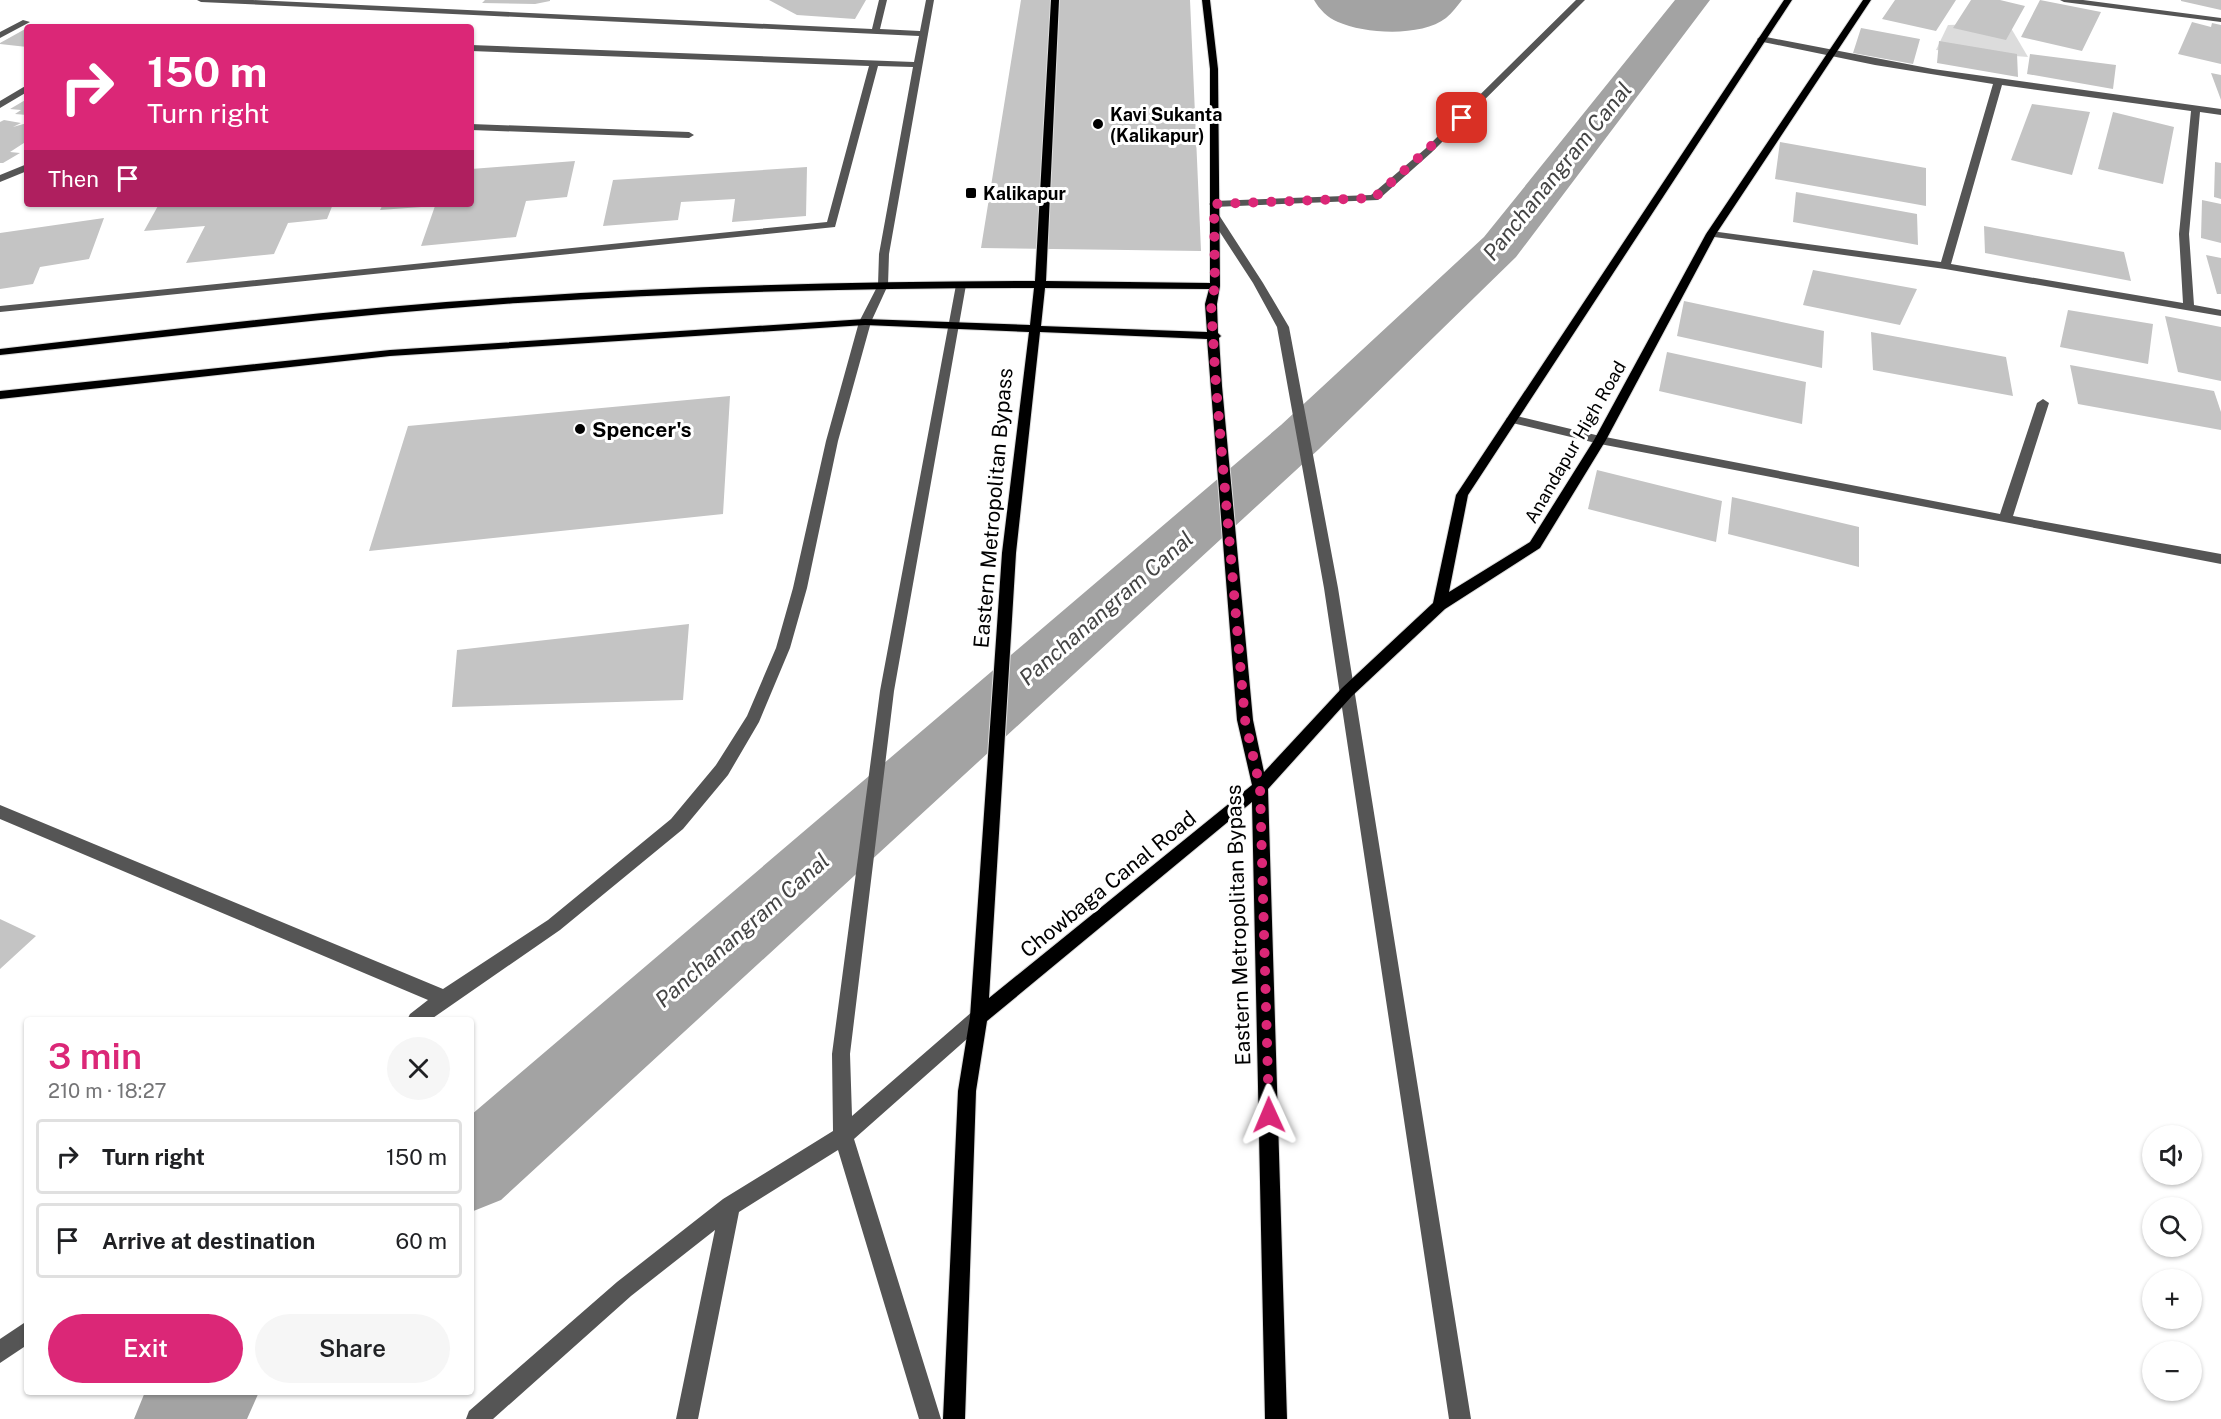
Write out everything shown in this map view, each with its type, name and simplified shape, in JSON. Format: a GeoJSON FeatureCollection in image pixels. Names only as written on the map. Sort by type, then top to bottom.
{"type":"FeatureCollection","features":[{"type":"Feature","properties":{"kind":"main road","name":"Eastern Metropolitan Bypass"},"geometry":{"type":"LineString","coordinates":[[954,1419],[967,1091],[979,1017],[1010,553],[1040,284],[1055,0]]}},
{"type":"Feature","properties":{"kind":"main road","name":"Eastern Metropolitan Bypass"},"geometry":{"type":"LineString","coordinates":[[1206,0],[1214,69],[1215,286],[1211,304],[1215,336],[1216,386],[1245,720],[1260,787],[1276,1419]]}},
{"type":"Feature","properties":{"kind":"main road"},"geometry":{"type":"LineString","coordinates":[[1440,604],[1462,495],[1788,0]]}},
{"type":"Feature","properties":{"kind":"main road","name":"Anandapur High Road"},"geometry":{"type":"LineString","coordinates":[[1440,604],[1536,545],[1600,440],[1711,234],[1867,0]]}},
{"type":"Feature","properties":{"kind":"main road"},"geometry":{"type":"LineString","coordinates":[[0,352],[234,326],[517,300],[779,287],[1040,284],[1215,286]]}},
{"type":"Feature","properties":{"kind":"main road"},"geometry":{"type":"LineString","coordinates":[[0,395],[390,353],[865,322],[1215,336]]}},
{"type":"Feature","properties":{"kind":"main road","name":"Chowbaga Canal Road"},"geometry":{"type":"LineString","coordinates":[[979,1017],[1260,787],[1347,692],[1440,604]]}},
{"type":"Feature","properties":{"kind":"street"},"geometry":{"type":"LineString","coordinates":[[201,0],[925,34]]}},
{"type":"Feature","properties":{"kind":"street"},"geometry":{"type":"LineString","coordinates":[[447,10],[456,0]]}},
{"type":"Feature","properties":{"kind":"street"},"geometry":{"type":"LineString","coordinates":[[875,32],[884,0]]}},
{"type":"Feature","properties":{"kind":"street"},"geometry":{"type":"LineString","coordinates":[[420,1017],[444,998],[554,925],[678,824],[722,770],[754,718],[783,648],[800,588],[832,441],[865,322],[883,285],[884,254],[930,0]]}},
{"type":"Feature","properties":{"kind":"street"},"geometry":{"type":"LineString","coordinates":[[1214,204],[1374,198],[1428,151],[1581,0]]}},
{"type":"Feature","properties":{"kind":"street"},"geometry":{"type":"LineString","coordinates":[[2064,0],[2221,20]]}},
{"type":"Feature","properties":{"kind":"street"},"geometry":{"type":"LineString","coordinates":[[0,35],[26,22]]}},
{"type":"Feature","properties":{"kind":"street"},"geometry":{"type":"LineString","coordinates":[[1761,39],[1829,54],[1998,83],[2221,112]]}},
{"type":"Feature","properties":{"kind":"street"},"geometry":{"type":"LineString","coordinates":[[474,48],[919,65]]}},
{"type":"Feature","properties":{"kind":"street"},"geometry":{"type":"LineString","coordinates":[[0,309],[831,225],[874,64]]}},
{"type":"Feature","properties":{"kind":"street"},"geometry":{"type":"LineString","coordinates":[[1945,266],[1998,83]]}},
{"type":"Feature","properties":{"kind":"street"},"geometry":{"type":"LineString","coordinates":[[0,105],[24,90]]}},
{"type":"Feature","properties":{"kind":"street"},"geometry":{"type":"LineString","coordinates":[[2189,307],[2184,234],[2196,108]]}},
{"type":"Feature","properties":{"kind":"street"},"geometry":{"type":"LineString","coordinates":[[474,127],[688,135]]}},
{"type":"Feature","properties":{"kind":"street"},"geometry":{"type":"LineString","coordinates":[[0,179],[24,167]]}},
{"type":"Feature","properties":{"kind":"street"},"geometry":{"type":"LineString","coordinates":[[1215,217],[1258,283],[1283,327],[1347,692],[1460,1419]]}},
{"type":"Feature","properties":{"kind":"street"},"geometry":{"type":"LineString","coordinates":[[1711,234],[1945,266],[2221,312]]}},
{"type":"Feature","properties":{"kind":"street"},"geometry":{"type":"LineString","coordinates":[[930,1419],[843,1136],[841,1054],[887,691],[961,285]]}},
{"type":"Feature","properties":{"kind":"street"},"geometry":{"type":"LineString","coordinates":[[2005,519],[2043,403]]}},
{"type":"Feature","properties":{"kind":"street"},"geometry":{"type":"LineString","coordinates":[[1512,419],[1600,440],[2221,559]]}},
{"type":"Feature","properties":{"kind":"street"},"geometry":{"type":"LineString","coordinates":[[0,812],[444,998]]}},
{"type":"Feature","properties":{"kind":"street"},"geometry":{"type":"LineString","coordinates":[[477,1419],[624,1289],[730,1206],[843,1136],[979,1017]]}},
{"type":"Feature","properties":{"kind":"street"},"geometry":{"type":"LineString","coordinates":[[687,1419],[730,1206]]}},
{"type":"Feature","properties":{"kind":"street"},"geometry":{"type":"LineString","coordinates":[[0,1352],[24,1334]]}},
{"type":"Feature","properties":{"kind":"shaded area"},"geometry":{"type":"Polygon","coordinates":[[[1314,0],[1462,0],[1446,18],[1436,24],[1393,32],[1363,29],[1338,22],[1324,13],[1314,0]]]}},
{"type":"Feature","properties":{"kind":"shaded area"},"geometry":{"type":"Polygon","coordinates":[[[2008,23],[2028,57],[1936,50],[1948,25],[2008,23]]]}},
{"type":"Feature","properties":{"kind":"building"},"geometry":{"type":"Polygon","coordinates":[[[485,0],[550,1],[535,4],[482,3],[485,0]]]}},
{"type":"Feature","properties":{"kind":"building"},"geometry":{"type":"Polygon","coordinates":[[[769,0],[866,0],[855,19],[797,15],[769,0]]]}},
{"type":"Feature","properties":{"kind":"building","name":"Kavi Sukanta (Kalikapur)"},"geometry":{"type":"Polygon","coordinates":[[[1021,0],[1190,0],[1201,251],[981,248],[1021,0]]]}},
{"type":"Feature","properties":{"kind":"building"},"geometry":{"type":"Polygon","coordinates":[[[1895,0],[1956,0],[1936,31],[1882,19],[1895,0]]]}},
{"type":"Feature","properties":{"kind":"building"},"geometry":{"type":"Polygon","coordinates":[[[1971,0],[2000,0],[2025,6],[2006,40],[1953,28],[1971,0]]]}},
{"type":"Feature","properties":{"kind":"building"},"geometry":{"type":"Polygon","coordinates":[[[2040,0],[2101,12],[2082,51],[2021,37],[2040,0]]]}},
{"type":"Feature","properties":{"kind":"building"},"geometry":{"type":"Polygon","coordinates":[[[2221,0],[2221,10],[2181,1],[2221,0]]]}},
{"type":"Feature","properties":{"kind":"building"},"geometry":{"type":"Polygon","coordinates":[[[2192,22],[2211,27],[2212,23],[2221,25],[2221,64],[2178,54],[2192,22]]]}},
{"type":"Feature","properties":{"kind":"building"},"geometry":{"type":"Polygon","coordinates":[[[1861,28],[1920,39],[1913,64],[1853,53],[1861,28]]]}},
{"type":"Feature","properties":{"kind":"building"},"geometry":{"type":"Polygon","coordinates":[[[24,30],[24,47],[0,43],[24,30]]]}},
{"type":"Feature","properties":{"kind":"building"},"geometry":{"type":"Polygon","coordinates":[[[1939,41],[2017,54],[2018,77],[1937,63],[1939,41]]]}},
{"type":"Feature","properties":{"kind":"building"},"geometry":{"type":"Polygon","coordinates":[[[2030,54],[2116,65],[2113,89],[2027,74],[2030,54]]]}},
{"type":"Feature","properties":{"kind":"building"},"geometry":{"type":"Polygon","coordinates":[[[2211,73],[2221,75],[2221,100],[2211,73]]]}},
{"type":"Feature","properties":{"kind":"building"},"geometry":{"type":"Polygon","coordinates":[[[24,101],[24,115],[15,114],[21,110],[10,109],[24,101]]]}},
{"type":"Feature","properties":{"kind":"building"},"geometry":{"type":"Polygon","coordinates":[[[2032,104],[2090,112],[2072,175],[2011,160],[2032,104]]]}},
{"type":"Feature","properties":{"kind":"building"},"geometry":{"type":"Polygon","coordinates":[[[2113,112],[2174,127],[2163,184],[2098,169],[2113,112]]]}},
{"type":"Feature","properties":{"kind":"building"},"geometry":{"type":"Polygon","coordinates":[[[4,120],[21,123],[13,127],[24,124],[24,143],[10,152],[20,153],[3,163],[0,163],[0,122],[4,120]]]}},
{"type":"Feature","properties":{"kind":"building"},"geometry":{"type":"Polygon","coordinates":[[[1780,142],[1926,168],[1926,206],[1775,179],[1780,142]]]}},
{"type":"Feature","properties":{"kind":"building"},"geometry":{"type":"Polygon","coordinates":[[[575,161],[567,197],[526,201],[516,237],[421,246],[435,207],[474,207],[474,169],[575,161]]]}},
{"type":"Feature","properties":{"kind":"building"},"geometry":{"type":"Polygon","coordinates":[[[2215,162],[2221,163],[2221,199],[2214,197],[2215,162]]]}},
{"type":"Feature","properties":{"kind":"building"},"geometry":{"type":"Polygon","coordinates":[[[807,167],[806,216],[732,222],[735,199],[681,202],[678,220],[603,226],[613,180],[807,167]]]}},
{"type":"Feature","properties":{"kind":"building"},"geometry":{"type":"Polygon","coordinates":[[[1796,192],[1917,214],[1918,245],[1793,222],[1796,192]]]}},
{"type":"Feature","properties":{"kind":"building"},"geometry":{"type":"Polygon","coordinates":[[[2202,200],[2221,204],[2221,243],[2201,238],[2202,200]]]}},
{"type":"Feature","properties":{"kind":"building"},"geometry":{"type":"Polygon","coordinates":[[[157,207],[332,207],[327,219],[288,223],[274,254],[186,263],[205,226],[144,231],[157,207]]]}},
{"type":"Feature","properties":{"kind":"building"},"geometry":{"type":"Polygon","coordinates":[[[382,207],[421,207],[380,210],[382,207]]]}},
{"type":"Feature","properties":{"kind":"building"},"geometry":{"type":"Polygon","coordinates":[[[104,218],[89,259],[40,267],[33,284],[0,289],[0,233],[104,218]]]}},
{"type":"Feature","properties":{"kind":"building"},"geometry":{"type":"Polygon","coordinates":[[[1984,226],[2124,252],[2131,281],[1985,253],[1984,226]]]}},
{"type":"Feature","properties":{"kind":"building"},"geometry":{"type":"Polygon","coordinates":[[[2206,255],[2221,258],[2221,294],[2217,294],[2206,255]]]}},
{"type":"Feature","properties":{"kind":"building"},"geometry":{"type":"Polygon","coordinates":[[[1813,270],[1917,289],[1900,325],[1803,305],[1813,270]]]}},
{"type":"Feature","properties":{"kind":"building"},"geometry":{"type":"Polygon","coordinates":[[[1684,301],[1824,331],[1822,368],[1677,336],[1684,301]]]}},
{"type":"Feature","properties":{"kind":"building"},"geometry":{"type":"Polygon","coordinates":[[[2068,310],[2153,324],[2148,364],[2060,347],[2068,310]]]}},
{"type":"Feature","properties":{"kind":"building"},"geometry":{"type":"Polygon","coordinates":[[[2165,316],[2221,327],[2221,381],[2178,372],[2165,316]]]}},
{"type":"Feature","properties":{"kind":"building"},"geometry":{"type":"Polygon","coordinates":[[[1871,332],[2006,357],[2013,396],[1873,370],[1871,332]]]}},
{"type":"Feature","properties":{"kind":"building"},"geometry":{"type":"Polygon","coordinates":[[[1667,352],[1806,382],[1802,424],[1659,391],[1667,352]]]}},
{"type":"Feature","properties":{"kind":"building"},"geometry":{"type":"Polygon","coordinates":[[[2070,365],[2214,391],[2221,412],[2221,430],[2078,404],[2070,365]]]}},
{"type":"Feature","properties":{"kind":"building"},"geometry":{"type":"Polygon","coordinates":[[[730,396],[723,514],[369,551],[408,426],[730,396]]]}},
{"type":"Feature","properties":{"kind":"building"},"geometry":{"type":"Polygon","coordinates":[[[1597,470],[1722,501],[1716,542],[1588,509],[1597,470]]]}},
{"type":"Feature","properties":{"kind":"building"},"geometry":{"type":"Polygon","coordinates":[[[1732,497],[1859,527],[1859,567],[1728,534],[1732,497]]]}},
{"type":"Feature","properties":{"kind":"building"},"geometry":{"type":"Polygon","coordinates":[[[689,624],[683,700],[452,707],[457,650],[689,624]]]}},
{"type":"Feature","properties":{"kind":"building"},"geometry":{"type":"Polygon","coordinates":[[[0,919],[36,936],[0,969],[0,919]]]}},
{"type":"Feature","properties":{"kind":"waterway","name":"Panchanangram Canal"},"geometry":{"type":"LineString","coordinates":[[474,1167],[1300,437],[1500,247],[1693,0]]}},
{"type":"Feature","properties":{"kind":"waterway","name":"Panchanangram Canal"},"geometry":{"type":"LineString","coordinates":[[181,1419],[209,1395]]}},
{"type":"Feature","properties":{"kind":"place","name":"Kavi Sukanta (Kalikapur)"},"geometry":{"type":"Point","coordinates":[1098,124]}},
{"type":"Feature","properties":{"kind":"place","name":"Kalikapur"},"geometry":{"type":"Point","coordinates":[971,193]}},
{"type":"Feature","properties":{"kind":"place","name":"Spencer's"},"geometry":{"type":"Point","coordinates":[580,429]}},
{"type":"Feature","properties":{"kind":"route"},"geometry":{"type":"LineString","coordinates":[[1269,1115],[1260,787],[1245,720],[1216,386],[1215,336],[1211,304],[1215,286],[1214,204],[1374,198],[1462,118]]}}]}
